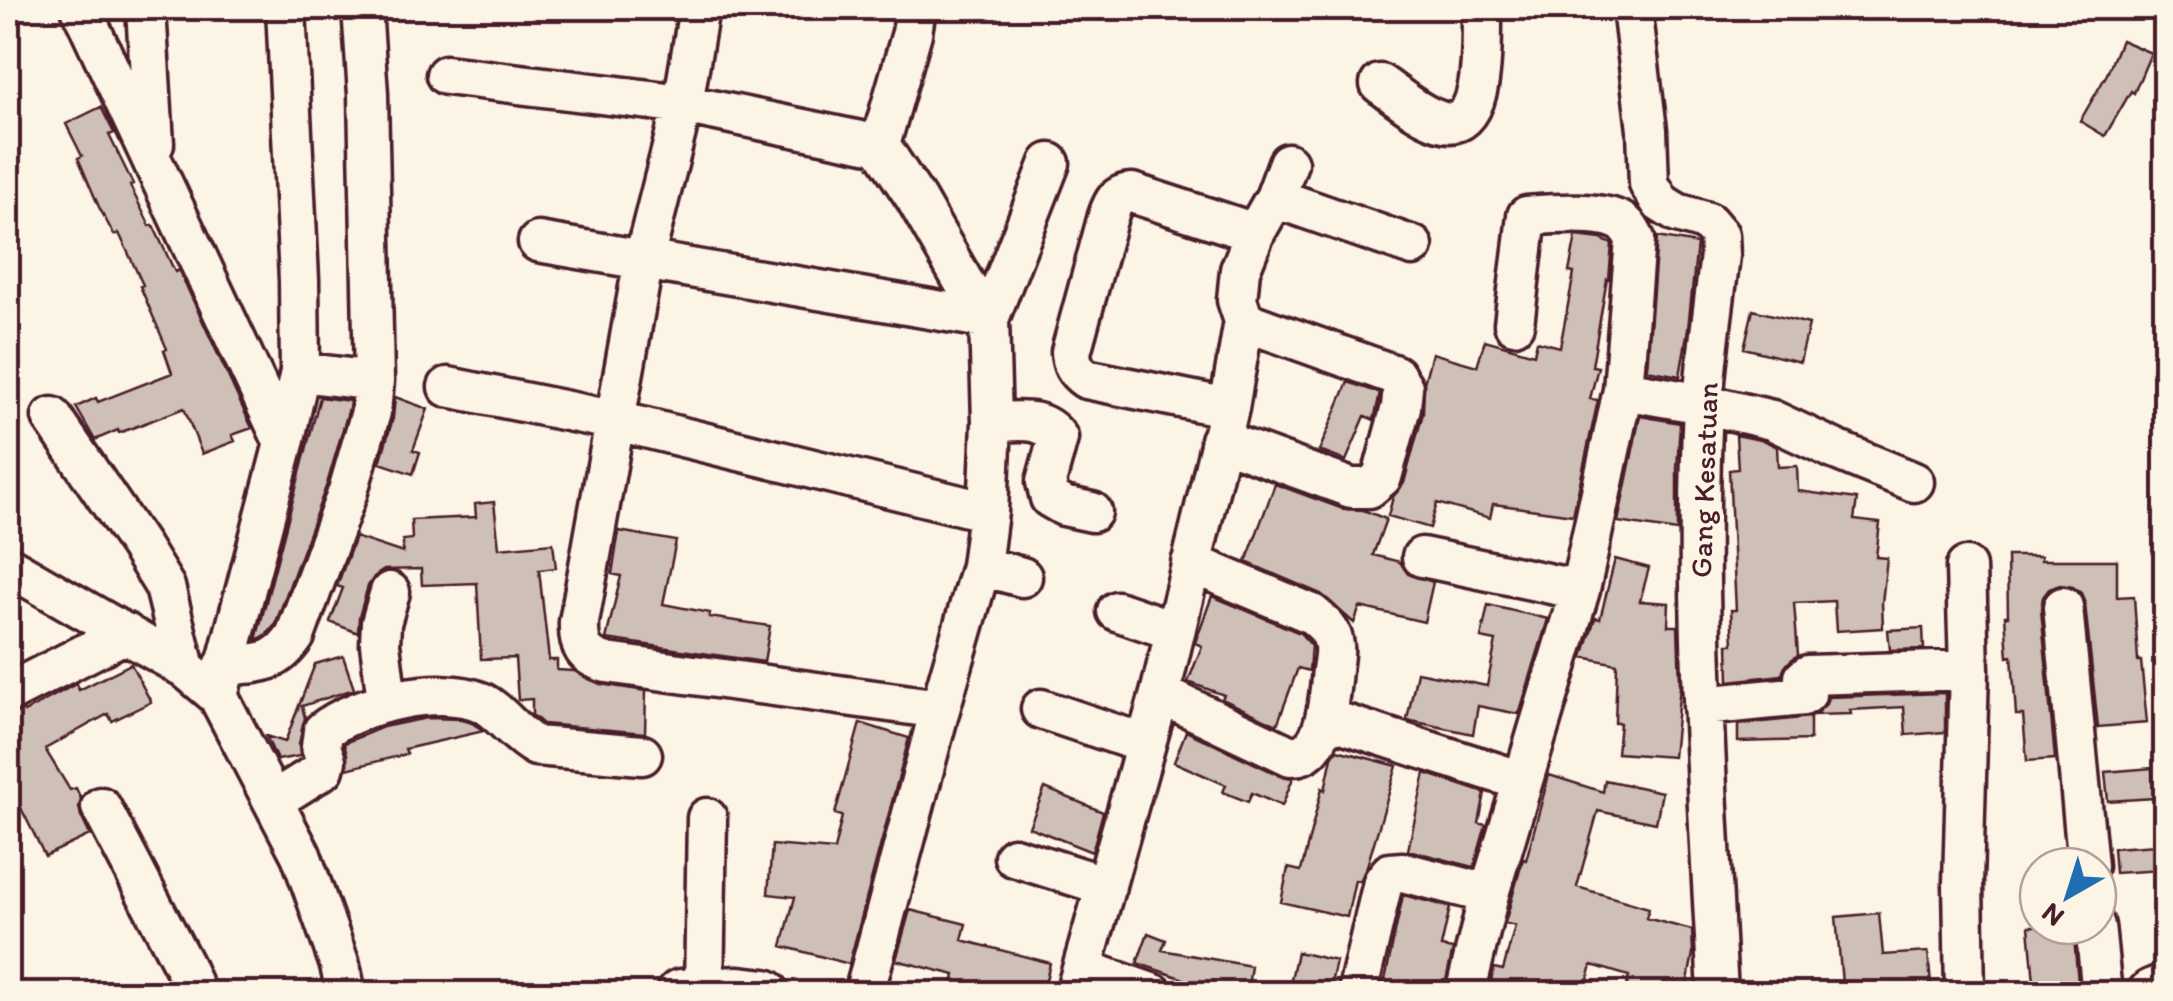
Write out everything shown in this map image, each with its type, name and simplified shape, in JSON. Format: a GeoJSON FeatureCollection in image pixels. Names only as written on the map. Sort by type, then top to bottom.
{"type":"FeatureCollection","features":[{"type":"Feature","properties":{"kind":"main road"},"geometry":{"type":"LineString","coordinates":[[2152,994],[2166,988]]}},
{"type":"Feature","properties":{"kind":"main road"},"geometry":{"type":"LineString","coordinates":[[693,992],[765,994]]}},
{"type":"Feature","properties":{"kind":"street"},"geometry":{"type":"LineString","coordinates":[[146,8],[155,162]]}},
{"type":"Feature","properties":{"kind":"street"},"geometry":{"type":"LineString","coordinates":[[286,8],[300,372],[221,681],[273,802],[301,855],[340,965],[346,994]]}},
{"type":"Feature","properties":{"kind":"street"},"geometry":{"type":"LineString","coordinates":[[16,580],[126,633],[185,668],[221,681],[285,651],[296,636],[372,412],[368,94],[362,8]]}},
{"type":"Feature","properties":{"kind":"street"},"geometry":{"type":"LineString","coordinates":[[699,8],[683,104],[644,259],[578,636],[592,659],[607,664],[940,709]]}},
{"type":"Feature","properties":{"kind":"street"},"geometry":{"type":"LineString","coordinates":[[880,144],[916,8]]}},
{"type":"Feature","properties":{"kind":"street"},"geometry":{"type":"LineString","coordinates":[[1380,84],[1440,122],[1465,119],[1478,90],[1482,8]]}},
{"type":"Feature","properties":{"kind":"street","name":"Gang Kesatuan"},"geometry":{"type":"LineString","coordinates":[[1632,8],[1650,184],[1661,203],[1708,222],[1719,235],[1703,404],[1700,564],[1718,994]]}},
{"type":"Feature","properties":{"kind":"street"},"geometry":{"type":"LineString","coordinates":[[92,9],[155,162],[284,443]]}},
{"type":"Feature","properties":{"kind":"street"},"geometry":{"type":"LineString","coordinates":[[446,75],[683,104],[880,144],[983,318],[992,422],[981,566],[864,994]]}},
{"type":"Feature","properties":{"kind":"street"},"geometry":{"type":"LineString","coordinates":[[983,318],[1050,163]]}},
{"type":"Feature","properties":{"kind":"street"},"geometry":{"type":"LineString","coordinates":[[1154,994],[1078,981],[1160,694],[1224,424],[1244,322],[1237,300],[1240,270],[1288,163]]}},
{"type":"Feature","properties":{"kind":"street"},"geometry":{"type":"LineString","coordinates":[[1244,322],[1395,374],[1402,387],[1401,407],[1382,477],[1369,488],[1351,488],[1224,424],[1086,378],[1072,364],[1071,352],[1108,216],[1118,196],[1132,193],[1255,233]]}},
{"type":"Feature","properties":{"kind":"street"},"geometry":{"type":"LineString","coordinates":[[1275,198],[1413,246]]}},
{"type":"Feature","properties":{"kind":"street"},"geometry":{"type":"LineString","coordinates":[[1465,994],[1522,781],[1580,590],[1623,390],[1635,239],[1628,226],[1616,220],[1568,212],[1527,216],[1514,324]]}},
{"type":"Feature","properties":{"kind":"street"},"geometry":{"type":"LineString","coordinates":[[538,242],[983,318]]}},
{"type":"Feature","properties":{"kind":"street"},"geometry":{"type":"LineString","coordinates":[[300,372],[374,381]]}},
{"type":"Feature","properties":{"kind":"street"},"geometry":{"type":"LineString","coordinates":[[448,387],[617,421],[988,512]]}},
{"type":"Feature","properties":{"kind":"street"},"geometry":{"type":"LineString","coordinates":[[1623,390],[1772,420],[1914,482]]}},
{"type":"Feature","properties":{"kind":"street"},"geometry":{"type":"LineString","coordinates":[[52,417],[166,587],[185,668]]}},
{"type":"Feature","properties":{"kind":"street"},"geometry":{"type":"LineString","coordinates":[[992,422],[1039,422],[1050,428],[1058,438],[1046,482],[1050,498],[1064,506],[1092,512]]}},
{"type":"Feature","properties":{"kind":"street"},"geometry":{"type":"LineString","coordinates":[[1422,558],[1580,590]]}},
{"type":"Feature","properties":{"kind":"street"},"geometry":{"type":"LineString","coordinates":[[1160,694],[1291,756],[1310,750],[1324,728],[1334,646],[1328,628],[1312,614],[1191,563]]}},
{"type":"Feature","properties":{"kind":"street"},"geometry":{"type":"LineString","coordinates":[[981,566],[1022,577]]}},
{"type":"Feature","properties":{"kind":"street"},"geometry":{"type":"LineString","coordinates":[[1965,994],[1963,884],[1969,670],[1966,568]]}},
{"type":"Feature","properties":{"kind":"street"},"geometry":{"type":"LineString","coordinates":[[386,701],[380,644],[390,592]]}},
{"type":"Feature","properties":{"kind":"street"},"geometry":{"type":"LineString","coordinates":[[2062,607],[2086,846]]}},
{"type":"Feature","properties":{"kind":"street"},"geometry":{"type":"LineString","coordinates":[[1117,611],[1175,631]]}},
{"type":"Feature","properties":{"kind":"street"},"geometry":{"type":"LineString","coordinates":[[8,693],[126,633]]}},
{"type":"Feature","properties":{"kind":"street"},"geometry":{"type":"LineString","coordinates":[[1703,706],[1802,696],[1806,694],[1804,678],[1808,675],[1969,670]]}},
{"type":"Feature","properties":{"kind":"street"},"geometry":{"type":"LineString","coordinates":[[273,802],[324,768],[323,731],[337,720],[386,701],[465,697],[485,704],[536,746],[642,756]]}},
{"type":"Feature","properties":{"kind":"street"},"geometry":{"type":"LineString","coordinates":[[1041,710],[1145,744]]}},
{"type":"Feature","properties":{"kind":"street"},"geometry":{"type":"LineString","coordinates":[[1345,724],[1522,781]]}},
{"type":"Feature","properties":{"kind":"street"},"geometry":{"type":"LineString","coordinates":[[101,807],[196,994]]}},
{"type":"Feature","properties":{"kind":"street"},"geometry":{"type":"LineString","coordinates":[[693,992],[707,818]]}},
{"type":"Feature","properties":{"kind":"street"},"geometry":{"type":"LineString","coordinates":[[1014,857],[1106,886]]}},
{"type":"Feature","properties":{"kind":"street"},"geometry":{"type":"LineString","coordinates":[[1357,994],[1382,882],[1390,873],[1403,872],[1490,894]]}},
{"type":"Feature","properties":{"kind":"street"},"geometry":{"type":"LineString","coordinates":[[2097,946],[2102,994]]}},
{"type":"Feature","properties":{"kind":"building"},"geometry":{"type":"Polygon","coordinates":[[[2121,40],[2151,53],[2134,93],[2131,91],[2105,136],[2080,121],[2121,40]]]}},
{"type":"Feature","properties":{"kind":"building"},"geometry":{"type":"Polygon","coordinates":[[[101,107],[114,133],[109,135],[133,184],[130,186],[175,272],[179,270],[252,428],[232,435],[235,441],[202,454],[184,408],[95,440],[76,407],[172,373],[164,350],[167,349],[140,286],[143,285],[119,233],[114,235],[99,207],[78,158],[82,156],[66,124],[101,107]]]}},
{"type":"Feature","properties":{"kind":"building"},"geometry":{"type":"Polygon","coordinates":[[[1576,236],[1612,244],[1592,366],[1598,367],[1590,399],[1598,400],[1573,515],[1493,504],[1490,518],[1437,503],[1430,528],[1388,516],[1393,497],[1404,483],[1423,413],[1424,383],[1432,353],[1477,366],[1485,340],[1534,354],[1537,341],[1560,347],[1574,273],[1569,272],[1576,236]]]}},
{"type":"Feature","properties":{"kind":"building"},"geometry":{"type":"Polygon","coordinates":[[[1657,237],[1697,244],[1680,376],[1647,370],[1657,237]]]}},
{"type":"Feature","properties":{"kind":"building"},"geometry":{"type":"Polygon","coordinates":[[[1753,310],[1809,324],[1800,362],[1744,348],[1753,310]]]}},
{"type":"Feature","properties":{"kind":"building"},"geometry":{"type":"Polygon","coordinates":[[[1348,382],[1380,393],[1374,420],[1365,416],[1346,461],[1319,451],[1348,382]]]}},
{"type":"Feature","properties":{"kind":"building"},"geometry":{"type":"Polygon","coordinates":[[[320,397],[350,401],[349,408],[327,484],[275,625],[256,640],[320,397]]]}},
{"type":"Feature","properties":{"kind":"building"},"geometry":{"type":"Polygon","coordinates":[[[395,397],[428,409],[413,450],[420,452],[413,474],[380,463],[395,397]]]}},
{"type":"Feature","properties":{"kind":"building"},"geometry":{"type":"Polygon","coordinates":[[[1640,416],[1680,423],[1677,531],[1618,522],[1640,416]]]}},
{"type":"Feature","properties":{"kind":"building"},"geometry":{"type":"Polygon","coordinates":[[[1736,435],[1777,447],[1778,467],[1797,466],[1798,491],[1857,499],[1854,520],[1880,523],[1876,557],[1887,558],[1883,628],[1836,631],[1834,601],[1794,603],[1798,655],[1782,675],[1729,681],[1731,610],[1736,610],[1729,470],[1738,469],[1736,435]]]}},
{"type":"Feature","properties":{"kind":"building"},"geometry":{"type":"Polygon","coordinates":[[[1275,484],[1343,509],[1363,510],[1386,519],[1373,555],[1400,562],[1408,574],[1433,582],[1424,622],[1360,607],[1354,623],[1321,594],[1246,562],[1275,484]]]}},
{"type":"Feature","properties":{"kind":"building"},"geometry":{"type":"Polygon","coordinates":[[[494,502],[499,548],[553,543],[556,568],[539,570],[549,660],[557,660],[557,670],[574,671],[600,684],[646,691],[645,733],[543,724],[532,715],[532,699],[518,700],[515,658],[481,659],[477,583],[422,585],[421,569],[384,570],[368,586],[358,633],[330,622],[343,588],[337,586],[355,537],[403,553],[403,540],[412,539],[411,520],[476,517],[475,504],[494,502]]]}},
{"type":"Feature","properties":{"kind":"building"},"geometry":{"type":"Polygon","coordinates":[[[619,531],[676,541],[663,604],[710,613],[709,617],[770,626],[764,662],[606,639],[621,576],[612,574],[619,531]]]}},
{"type":"Feature","properties":{"kind":"building"},"geometry":{"type":"Polygon","coordinates":[[[2007,556],[2117,560],[2117,597],[2134,596],[2147,723],[2098,727],[2085,604],[2081,593],[2060,585],[2049,589],[2041,609],[2055,759],[2027,761],[2023,715],[2016,715],[2012,656],[2008,657],[2007,556]]]}},
{"type":"Feature","properties":{"kind":"building"},"geometry":{"type":"Polygon","coordinates":[[[1615,559],[1649,568],[1640,601],[1669,603],[1668,626],[1678,626],[1680,686],[1673,757],[1617,753],[1617,664],[1583,657],[1595,618],[1600,619],[1615,559]]]}},
{"type":"Feature","properties":{"kind":"building"},"geometry":{"type":"Polygon","coordinates":[[[1212,596],[1300,633],[1311,645],[1309,671],[1298,668],[1277,725],[1222,699],[1224,695],[1188,682],[1202,646],[1195,643],[1212,596]]]}},
{"type":"Feature","properties":{"kind":"building"},"geometry":{"type":"Polygon","coordinates":[[[1488,605],[1548,619],[1519,714],[1478,706],[1473,734],[1407,720],[1417,672],[1487,686],[1496,641],[1481,638],[1488,605]]]}},
{"type":"Feature","properties":{"kind":"building"},"geometry":{"type":"Polygon","coordinates":[[[1923,628],[1924,649],[1890,650],[1888,630],[1923,628]]]}},
{"type":"Feature","properties":{"kind":"building"},"geometry":{"type":"Polygon","coordinates":[[[343,656],[354,689],[302,706],[305,718],[300,756],[277,760],[266,736],[285,742],[315,664],[343,656]]]}},
{"type":"Feature","properties":{"kind":"building"},"geometry":{"type":"Polygon","coordinates":[[[131,664],[151,702],[112,721],[108,714],[45,749],[70,790],[76,788],[81,816],[90,835],[45,856],[8,782],[8,718],[76,684],[79,690],[131,664]]]}},
{"type":"Feature","properties":{"kind":"building"},"geometry":{"type":"Polygon","coordinates":[[[1945,693],[1945,732],[1906,735],[1904,707],[1814,715],[1828,697],[1945,693]]]}},
{"type":"Feature","properties":{"kind":"building"},"geometry":{"type":"Polygon","coordinates":[[[1810,717],[1810,740],[1738,742],[1738,725],[1810,717]]]}},
{"type":"Feature","properties":{"kind":"building"},"geometry":{"type":"Polygon","coordinates":[[[427,718],[460,719],[484,731],[405,749],[407,754],[347,769],[344,744],[383,727],[427,718]]]}},
{"type":"Feature","properties":{"kind":"building"},"geometry":{"type":"Polygon","coordinates":[[[860,723],[909,738],[849,964],[782,946],[795,897],[768,894],[772,845],[834,850],[842,816],[835,814],[860,723]]]}},
{"type":"Feature","properties":{"kind":"building"},"geometry":{"type":"Polygon","coordinates":[[[1186,731],[1293,778],[1282,806],[1252,793],[1248,802],[1223,792],[1226,785],[1174,762],[1186,731]]]}},
{"type":"Feature","properties":{"kind":"building"},"geometry":{"type":"Polygon","coordinates":[[[1337,750],[1397,766],[1367,866],[1360,881],[1355,880],[1347,917],[1281,902],[1288,868],[1301,871],[1322,788],[1325,790],[1337,750]]]}},
{"type":"Feature","properties":{"kind":"building"},"geometry":{"type":"Polygon","coordinates":[[[2152,768],[2154,798],[2108,801],[2105,772],[2152,768]]]}},
{"type":"Feature","properties":{"kind":"building"},"geometry":{"type":"Polygon","coordinates":[[[1425,773],[1485,793],[1479,823],[1486,825],[1474,867],[1408,850],[1425,773]]]}},
{"type":"Feature","properties":{"kind":"building"},"geometry":{"type":"Polygon","coordinates":[[[1549,775],[1603,792],[1605,780],[1662,792],[1656,823],[1598,811],[1577,887],[1649,908],[1646,918],[1692,930],[1693,953],[1687,986],[1675,983],[1672,994],[1625,994],[1629,976],[1592,965],[1584,994],[1488,994],[1494,968],[1503,970],[1515,926],[1505,923],[1549,775]]]}},
{"type":"Feature","properties":{"kind":"building"},"geometry":{"type":"Polygon","coordinates":[[[1045,788],[1103,812],[1092,852],[1029,827],[1045,788]]]}},
{"type":"Feature","properties":{"kind":"building"},"geometry":{"type":"Polygon","coordinates":[[[2157,845],[2160,870],[2118,873],[2118,848],[2157,845]]]}},
{"type":"Feature","properties":{"kind":"building"},"geometry":{"type":"Polygon","coordinates":[[[1403,895],[1450,907],[1441,947],[1453,949],[1443,994],[1382,994],[1403,895]]]}},
{"type":"Feature","properties":{"kind":"building"},"geometry":{"type":"Polygon","coordinates":[[[910,910],[966,924],[962,940],[1050,963],[1043,994],[951,994],[955,975],[896,960],[910,910]]]}},
{"type":"Feature","properties":{"kind":"building"},"geometry":{"type":"Polygon","coordinates":[[[1879,913],[1883,955],[1928,952],[1932,994],[1843,994],[1836,917],[1879,913]]]}},
{"type":"Feature","properties":{"kind":"building"},"geometry":{"type":"Polygon","coordinates":[[[1148,933],[1166,940],[1162,950],[1251,966],[1247,994],[1183,983],[1184,979],[1137,963],[1148,933]]]}},
{"type":"Feature","properties":{"kind":"building"},"geometry":{"type":"Polygon","coordinates":[[[2031,946],[2075,946],[2079,994],[2035,994],[2031,946]]]}},
{"type":"Feature","properties":{"kind":"building"},"geometry":{"type":"Polygon","coordinates":[[[1297,952],[1336,961],[1329,993],[1290,984],[1297,952]]]}}]}
